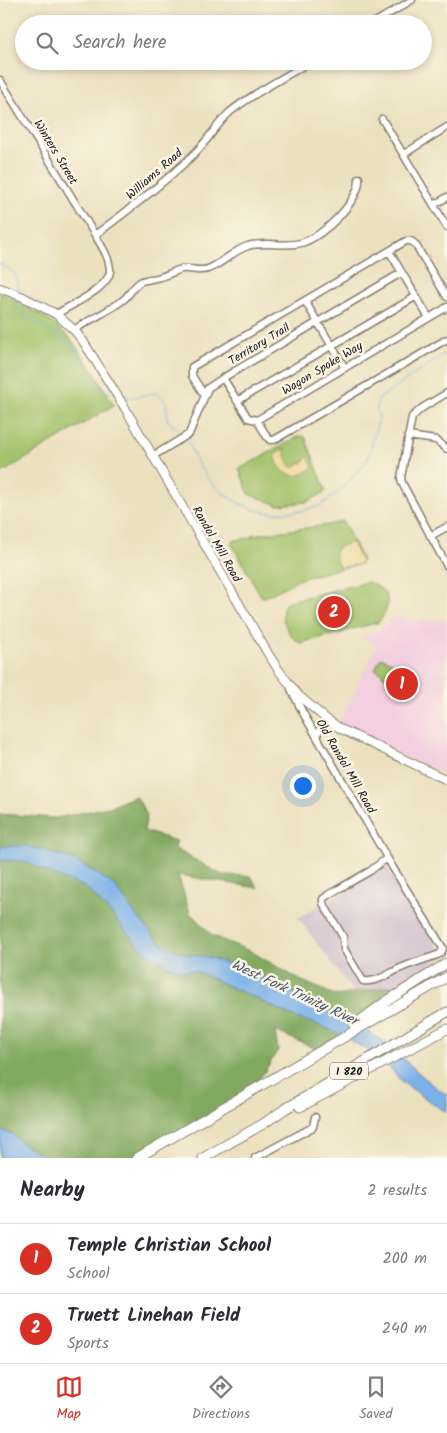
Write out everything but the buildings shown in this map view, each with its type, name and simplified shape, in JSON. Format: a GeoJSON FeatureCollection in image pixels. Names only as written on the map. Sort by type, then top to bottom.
{"type":"FeatureCollection","features":[{"type":"Feature","properties":{"kind":"highway"},"geometry":{"type":"LineString","coordinates":[[390,1004],[447,963]]}},
{"type":"Feature","properties":{"kind":"highway","name":"I 820"},"geometry":{"type":"LineString","coordinates":[[137,1158],[310,1056],[390,1004],[447,977]]}},
{"type":"Feature","properties":{"kind":"highway","name":"I 820"},"geometry":{"type":"LineString","coordinates":[[286,1111],[447,1012]]}},
{"type":"Feature","properties":{"kind":"highway"},"geometry":{"type":"LineString","coordinates":[[203,1158],[286,1111],[447,1029]]}},
{"type":"Feature","properties":{"kind":"main road","name":"Randol Mill Road"},"geometry":{"type":"LineString","coordinates":[[0,289],[23,297],[56,314],[74,330],[94,356],[270,657],[288,683],[309,705],[333,724],[447,780]]}},
{"type":"Feature","properties":{"kind":"street"},"geometry":{"type":"LineString","coordinates":[[387,15],[412,0]]}},
{"type":"Feature","properties":{"kind":"street","name":"Williams Road"},"geometry":{"type":"LineString","coordinates":[[95,235],[158,187],[195,154],[215,128],[231,112],[248,99],[296,70]]}},
{"type":"Feature","properties":{"kind":"street","name":"Winters Street"},"geometry":{"type":"LineString","coordinates":[[0,80],[95,235]]}},
{"type":"Feature","properties":{"kind":"street"},"geometry":{"type":"LineString","coordinates":[[382,119],[447,226]]}},
{"type":"Feature","properties":{"kind":"street"},"geometry":{"type":"LineString","coordinates":[[404,154],[447,128]]}},
{"type":"Feature","properties":{"kind":"street"},"geometry":{"type":"LineString","coordinates":[[74,330],[125,299],[140,282],[179,270],[199,271],[208,269],[248,246],[302,243],[319,235],[341,214],[356,194],[360,185],[359,178]]}},
{"type":"Feature","properties":{"kind":"street"},"geometry":{"type":"LineString","coordinates":[[434,205],[447,197]]}},
{"type":"Feature","properties":{"kind":"street"},"geometry":{"type":"LineString","coordinates":[[56,314],[93,292],[108,278],[110,270],[108,258],[95,235]]}},
{"type":"Feature","properties":{"kind":"street"},"geometry":{"type":"LineString","coordinates":[[205,396],[192,376],[192,367],[406,241],[411,241],[415,244],[447,297]]}},
{"type":"Feature","properties":{"kind":"street"},"geometry":{"type":"LineString","coordinates":[[389,251],[429,318]]}},
{"type":"Feature","properties":{"kind":"street","name":"Territory Trail"},"geometry":{"type":"LineString","coordinates":[[153,456],[189,434],[208,388],[401,273]]}},
{"type":"Feature","properties":{"kind":"street"},"geometry":{"type":"LineString","coordinates":[[236,401],[415,297]]}},
{"type":"Feature","properties":{"kind":"street"},"geometry":{"type":"LineString","coordinates":[[305,301],[345,368]]}},
{"type":"Feature","properties":{"kind":"street","name":"Wagon Spoke Way"},"geometry":{"type":"LineString","coordinates":[[257,420],[447,307]]}},
{"type":"Feature","properties":{"kind":"street"},"geometry":{"type":"LineString","coordinates":[[223,378],[248,418],[257,420],[267,437],[270,440],[274,440],[447,339]]}},
{"type":"Feature","properties":{"kind":"street"},"geometry":{"type":"LineString","coordinates":[[447,393],[416,412],[412,417],[402,483],[447,566]]}},
{"type":"Feature","properties":{"kind":"street"},"geometry":{"type":"LineString","coordinates":[[408,436],[436,440],[447,449]]}},
{"type":"Feature","properties":{"kind":"street"},"geometry":{"type":"LineString","coordinates":[[430,536],[447,527]]}},
{"type":"Feature","properties":{"kind":"street","name":"Old Randol Mill Road"},"geometry":{"type":"LineString","coordinates":[[288,683],[318,740],[387,858],[443,948],[440,954],[401,968],[389,975],[363,981],[344,949],[343,937],[323,903],[328,895],[370,871],[387,858]]}},
{"type":"Feature","properties":{"kind":"street"},"geometry":{"type":"LineString","coordinates":[[318,740],[317,734],[321,728],[333,724]]}},
{"type":"Feature","properties":{"kind":"street"},"geometry":{"type":"LineString","coordinates":[[254,1158],[313,1127],[316,1117]]}},
{"type":"Feature","properties":{"kind":"shaded area"},"geometry":{"type":"Polygon","coordinates":[[[394,616],[419,621],[447,620],[447,775],[388,749],[339,723],[377,646],[361,639],[381,629],[394,616]]]}},
{"type":"Feature","properties":{"kind":"shaded area"},"geometry":{"type":"Polygon","coordinates":[[[387,866],[444,956],[392,986],[354,993],[298,918],[387,866]]]}},
{"type":"Feature","properties":{"kind":"green space"},"geometry":{"type":"Polygon","coordinates":[[[0,292],[46,318],[69,337],[93,370],[114,405],[0,474],[0,292]]]}},
{"type":"Feature","properties":{"kind":"green space"},"geometry":{"type":"Polygon","coordinates":[[[300,436],[305,437],[326,491],[307,502],[278,505],[249,494],[239,469],[300,436]]]}},
{"type":"Feature","properties":{"kind":"green space"},"geometry":{"type":"Polygon","coordinates":[[[343,521],[362,560],[360,564],[298,580],[265,597],[261,596],[231,543],[232,541],[252,537],[253,535],[328,525],[343,521]]]}},
{"type":"Feature","properties":{"kind":"green space"},"geometry":{"type":"Polygon","coordinates":[[[368,582],[381,589],[387,598],[386,609],[379,622],[301,643],[292,636],[284,624],[283,611],[289,601],[368,582]]]}},
{"type":"Feature","properties":{"kind":"green space"},"geometry":{"type":"Polygon","coordinates":[[[381,657],[408,670],[394,684],[388,682],[389,679],[375,669],[381,657]]]}},
{"type":"Feature","properties":{"kind":"green space"},"geometry":{"type":"Polygon","coordinates":[[[136,796],[147,815],[144,831],[176,841],[174,848],[222,875],[251,876],[258,888],[178,875],[190,913],[213,936],[252,952],[300,980],[337,996],[392,986],[372,1010],[323,1052],[275,1031],[278,1050],[249,1092],[144,1158],[0,1158],[0,814],[56,818],[109,807],[136,796]]]}},
{"type":"Feature","properties":{"kind":"sand"},"geometry":{"type":"Polygon","coordinates":[[[285,448],[285,454],[291,466],[293,467],[305,461],[308,456],[313,467],[301,475],[284,472],[275,454],[285,448]]]}},
{"type":"Feature","properties":{"kind":"sand"},"geometry":{"type":"Polygon","coordinates":[[[352,542],[361,561],[360,564],[340,568],[336,561],[335,552],[339,547],[352,542]]]}},
{"type":"Feature","properties":{"kind":"water"},"geometry":{"type":"Polygon","coordinates":[[[27,846],[75,861],[115,886],[135,914],[166,947],[187,954],[208,957],[252,972],[346,1019],[385,1042],[431,1084],[447,1095],[447,1112],[401,1081],[388,1065],[374,1054],[339,1034],[293,1017],[196,971],[184,971],[167,965],[143,950],[111,913],[85,887],[55,876],[24,861],[0,860],[0,847],[27,846]]]}},
{"type":"Feature","properties":{"kind":"water"},"geometry":{"type":"Polygon","coordinates":[[[0,1130],[12,1134],[23,1144],[47,1158],[0,1158],[0,1130]]]}},
{"type":"Feature","properties":{"kind":"waterway"},"geometry":{"type":"LineString","coordinates":[[0,264],[14,274],[18,282],[18,291]]}},
{"type":"Feature","properties":{"kind":"waterway"},"geometry":{"type":"LineString","coordinates":[[16,297],[14,303],[19,309],[25,315],[69,343],[98,386],[103,391],[111,393]]}},
{"type":"Feature","properties":{"kind":"waterway"},"geometry":{"type":"LineString","coordinates":[[187,440],[197,462],[208,479],[220,491],[237,502],[254,510],[271,513],[301,511],[320,506],[337,493],[368,459],[379,417],[376,406],[379,399],[447,352]]}},
{"type":"Feature","properties":{"kind":"waterway"},"geometry":{"type":"LineString","coordinates":[[120,395],[136,397],[154,393],[161,395],[167,406],[167,420],[184,435]]}},
{"type":"Feature","properties":{"kind":"place","name":"Truett Linehan Field"},"geometry":{"type":"Point","coordinates":[334,612]}},
{"type":"Feature","properties":{"kind":"place","name":"Temple Christian School"},"geometry":{"type":"Point","coordinates":[402,684]}},
{"type":"Feature","properties":{"kind":"water label","name":"West Fork Trinity River"},"geometry":{"type":"Point","coordinates":[295,992]}}]}
